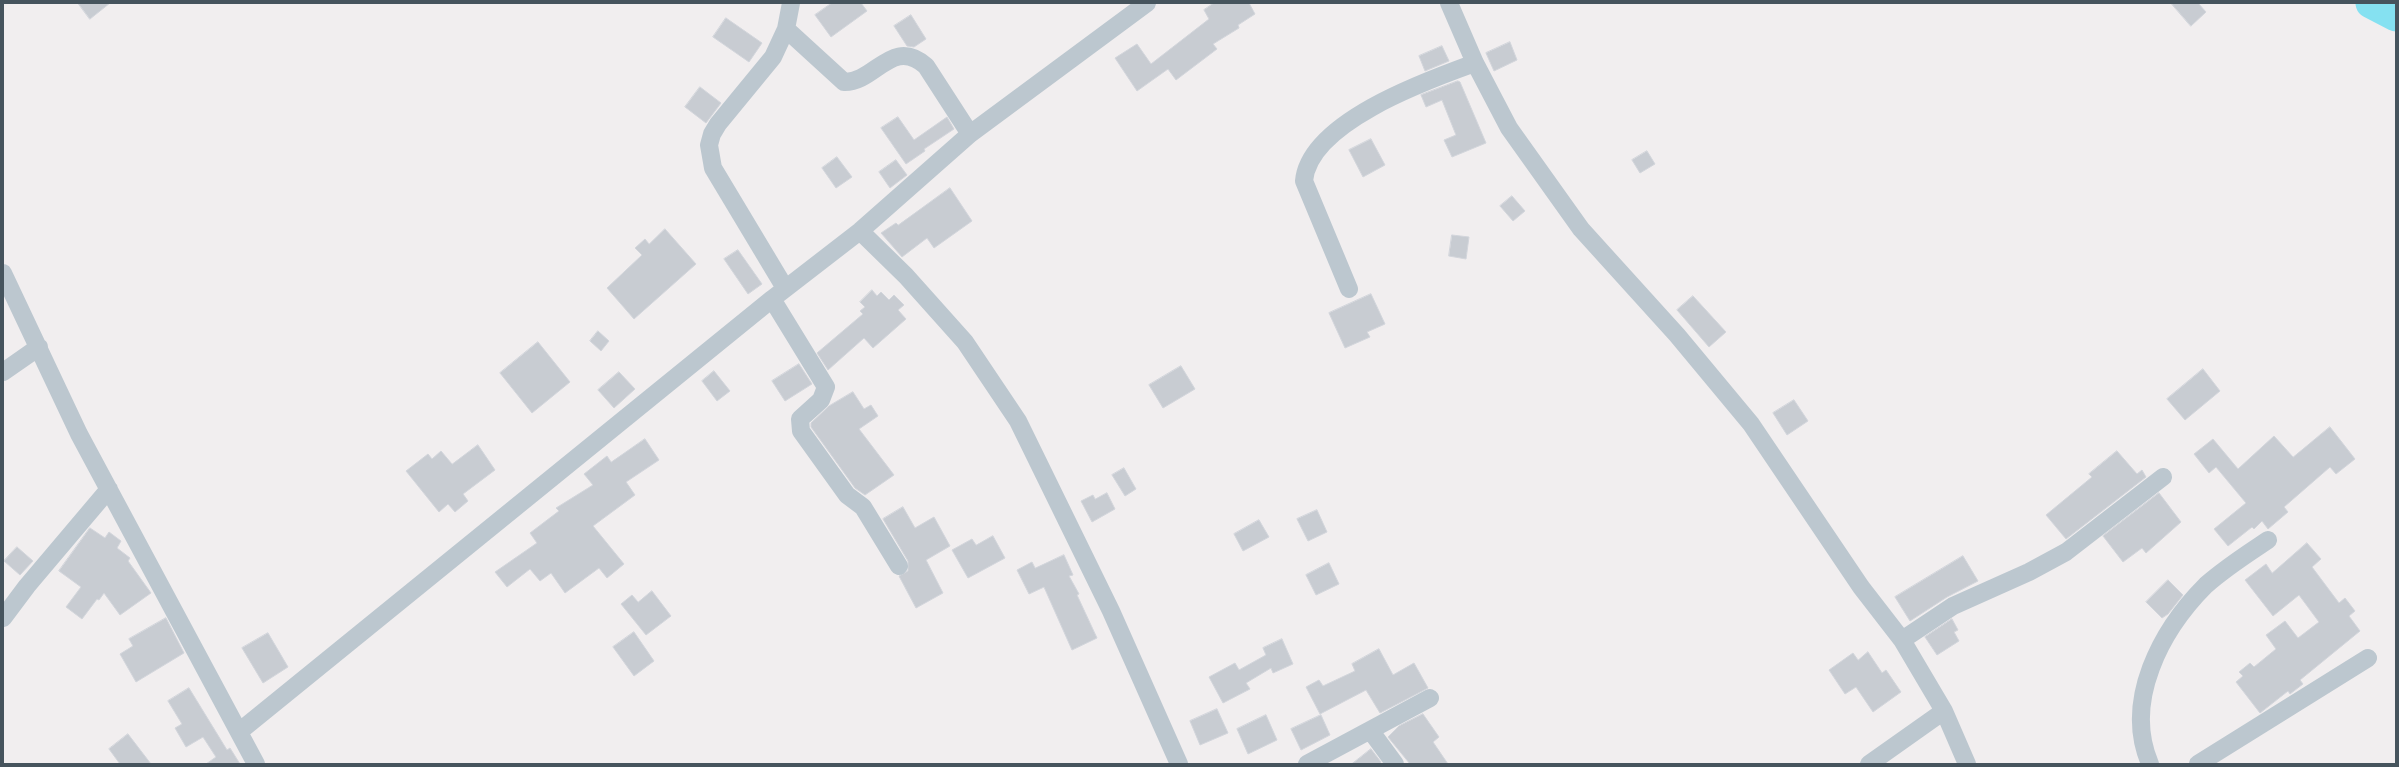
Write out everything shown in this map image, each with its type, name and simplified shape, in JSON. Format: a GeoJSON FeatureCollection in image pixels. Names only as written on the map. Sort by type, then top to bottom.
{"type":"FeatureCollection","features":[{"type":"Feature","properties":{"kind":"street"},"geometry":{"type":"LineString","coordinates":[[792,3],[786,29],[773,57],[718,124],[709,145],[713,168],[779,293],[826,387],[821,400],[800,419],[801,431],[847,495],[863,507],[899,566]]}},
{"type":"Feature","properties":{"kind":"street"},"geometry":{"type":"LineString","coordinates":[[240,731],[779,293],[860,231],[970,134],[1147,3]]}},
{"type":"Feature","properties":{"kind":"street"},"geometry":{"type":"LineString","coordinates":[[1448,3],[1475,63],[1509,128],[1576,223],[1677,336],[1751,424],[1861,588],[1902,640],[1944,711],[1967,764]]}},
{"type":"Feature","properties":{"kind":"street"},"geometry":{"type":"LineString","coordinates":[[786,29],[844,82],[854,80],[892,58],[901,55],[919,60],[926,66],[970,134]]}},
{"type":"Feature","properties":{"kind":"street"},"geometry":{"type":"LineString","coordinates":[[1349,289],[1304,181],[1305,173],[1310,164],[1319,150],[1337,131],[1360,113],[1421,83],[1475,63]]}},
{"type":"Feature","properties":{"kind":"street"},"geometry":{"type":"LineString","coordinates":[[860,231],[906,276],[965,342],[1018,421],[1111,611],[1179,764]]}},
{"type":"Feature","properties":{"kind":"street"},"geometry":{"type":"LineString","coordinates":[[3,274],[79,434],[240,731],[256,764]]}},
{"type":"Feature","properties":{"kind":"street"},"geometry":{"type":"LineString","coordinates":[[3,372],[39,347]]}},
{"type":"Feature","properties":{"kind":"street"},"geometry":{"type":"LineString","coordinates":[[1902,640],[1953,606],[2029,572],[2066,552],[2163,477]]}},
{"type":"Feature","properties":{"kind":"street"},"geometry":{"type":"LineString","coordinates":[[3,618],[32,580],[109,489]]}},
{"type":"Feature","properties":{"kind":"street"},"geometry":{"type":"LineString","coordinates":[[2150,764],[2143,744],[2141,720],[2144,692],[2152,663],[2167,632],[2205,586],[2220,573],[2268,540]]}},
{"type":"Feature","properties":{"kind":"street"},"geometry":{"type":"LineString","coordinates":[[2198,764],[2368,658]]}},
{"type":"Feature","properties":{"kind":"street"},"geometry":{"type":"LineString","coordinates":[[1307,764],[1430,698]]}},
{"type":"Feature","properties":{"kind":"street"},"geometry":{"type":"LineString","coordinates":[[1869,764],[1944,711]]}},
{"type":"Feature","properties":{"kind":"street"},"geometry":{"type":"LineString","coordinates":[[1370,730],[1395,764]]}},
{"type":"Feature","properties":{"kind":"building"},"geometry":{"type":"Polygon","coordinates":[[[78,3],[110,3],[90,19],[78,3]]]}},
{"type":"Feature","properties":{"kind":"building"},"geometry":{"type":"Polygon","coordinates":[[[832,3],[861,3],[867,11],[831,37],[815,15],[832,3]]]}},
{"type":"Feature","properties":{"kind":"building"},"geometry":{"type":"Polygon","coordinates":[[[1214,3],[1249,3],[1255,14],[1238,25],[1239,28],[1213,44],[1217,49],[1176,80],[1168,69],[1137,91],[1115,58],[1137,44],[1151,64],[1209,19],[1204,10],[1214,3]]]}},
{"type":"Feature","properties":{"kind":"building"},"geometry":{"type":"Polygon","coordinates":[[[2171,3],[2198,3],[2206,12],[2191,26],[2171,3]]]}},
{"type":"Feature","properties":{"kind":"building"},"geometry":{"type":"Polygon","coordinates":[[[911,15],[926,39],[914,47],[907,46],[894,26],[911,15]]]}},
{"type":"Feature","properties":{"kind":"building"},"geometry":{"type":"Polygon","coordinates":[[[726,18],[762,43],[749,62],[713,37],[726,18]]]}},
{"type":"Feature","properties":{"kind":"building"},"geometry":{"type":"Polygon","coordinates":[[[1510,42],[1517,60],[1494,71],[1486,53],[1510,42]]]}},
{"type":"Feature","properties":{"kind":"building"},"geometry":{"type":"Polygon","coordinates":[[[1442,46],[1449,61],[1425,71],[1419,56],[1442,46]]]}},
{"type":"Feature","properties":{"kind":"building"},"geometry":{"type":"Polygon","coordinates":[[[1458,81],[1460,82],[1486,143],[1452,157],[1444,140],[1456,135],[1442,100],[1426,107],[1421,95],[1458,81]]]}},
{"type":"Feature","properties":{"kind":"building"},"geometry":{"type":"Polygon","coordinates":[[[700,87],[721,103],[706,123],[685,107],[700,87]]]}},
{"type":"Feature","properties":{"kind":"building"},"geometry":{"type":"Polygon","coordinates":[[[898,117],[914,140],[947,117],[954,129],[924,149],[925,151],[906,164],[881,128],[898,117]]]}},
{"type":"Feature","properties":{"kind":"building"},"geometry":{"type":"Polygon","coordinates":[[[1371,139],[1385,165],[1363,177],[1349,150],[1371,139]]]}},
{"type":"Feature","properties":{"kind":"building"},"geometry":{"type":"Polygon","coordinates":[[[1647,151],[1655,164],[1640,173],[1632,160],[1647,151]]]}},
{"type":"Feature","properties":{"kind":"building"},"geometry":{"type":"Polygon","coordinates":[[[837,157],[852,177],[836,188],[822,168],[837,157]]]}},
{"type":"Feature","properties":{"kind":"building"},"geometry":{"type":"Polygon","coordinates":[[[896,160],[907,175],[890,188],[879,172],[896,160]]]}},
{"type":"Feature","properties":{"kind":"building"},"geometry":{"type":"Polygon","coordinates":[[[950,188],[972,221],[934,248],[927,238],[902,257],[881,233],[896,223],[898,225],[950,188]]]}},
{"type":"Feature","properties":{"kind":"building"},"geometry":{"type":"Polygon","coordinates":[[[1512,196],[1525,211],[1513,221],[1500,206],[1512,196]]]}},
{"type":"Feature","properties":{"kind":"building"},"geometry":{"type":"Polygon","coordinates":[[[665,229],[696,264],[634,319],[607,288],[642,255],[635,248],[645,239],[649,244],[665,229]]]}},
{"type":"Feature","properties":{"kind":"building"},"geometry":{"type":"Polygon","coordinates":[[[1452,235],[1469,237],[1466,259],[1449,256],[1452,235]]]}},
{"type":"Feature","properties":{"kind":"building"},"geometry":{"type":"Polygon","coordinates":[[[738,250],[762,284],[748,294],[724,259],[738,250]]]}},
{"type":"Feature","properties":{"kind":"building"},"geometry":{"type":"Polygon","coordinates":[[[872,290],[877,296],[881,292],[889,300],[894,295],[904,305],[898,310],[906,319],[873,348],[864,338],[828,370],[817,353],[863,314],[860,311],[865,307],[860,302],[872,290]]]}},
{"type":"Feature","properties":{"kind":"building"},"geometry":{"type":"Polygon","coordinates":[[[1371,294],[1385,324],[1367,332],[1370,337],[1345,348],[1329,313],[1371,294]]]}},
{"type":"Feature","properties":{"kind":"building"},"geometry":{"type":"Polygon","coordinates":[[[1693,296],[1726,332],[1709,347],[1677,310],[1693,296]]]}},
{"type":"Feature","properties":{"kind":"building"},"geometry":{"type":"Polygon","coordinates":[[[598,331],[609,341],[601,351],[590,341],[598,331]]]}},
{"type":"Feature","properties":{"kind":"building"},"geometry":{"type":"Polygon","coordinates":[[[538,342],[570,382],[532,413],[500,373],[538,342]]]}},
{"type":"Feature","properties":{"kind":"building"},"geometry":{"type":"Polygon","coordinates":[[[799,364],[812,384],[785,401],[772,381],[799,364]]]}},
{"type":"Feature","properties":{"kind":"building"},"geometry":{"type":"Polygon","coordinates":[[[1181,366],[1195,389],[1163,408],[1149,385],[1181,366]]]}},
{"type":"Feature","properties":{"kind":"building"},"geometry":{"type":"Polygon","coordinates":[[[2203,369],[2220,391],[2185,420],[2167,399],[2203,369]]]}},
{"type":"Feature","properties":{"kind":"building"},"geometry":{"type":"Polygon","coordinates":[[[714,371],[730,391],[717,401],[702,381],[714,371]]]}},
{"type":"Feature","properties":{"kind":"building"},"geometry":{"type":"Polygon","coordinates":[[[619,372],[635,389],[614,408],[598,390],[619,372]]]}},
{"type":"Feature","properties":{"kind":"building"},"geometry":{"type":"Polygon","coordinates":[[[853,392],[864,409],[871,405],[878,416],[859,429],[894,475],[865,495],[855,488],[811,427],[811,423],[829,406],[853,392]]]}},
{"type":"Feature","properties":{"kind":"building"},"geometry":{"type":"Polygon","coordinates":[[[1794,400],[1808,421],[1787,435],[1773,413],[1794,400]]]}},
{"type":"Feature","properties":{"kind":"building"},"geometry":{"type":"Polygon","coordinates":[[[2330,427],[2355,459],[2336,474],[2330,467],[2284,507],[2288,512],[2268,529],[2262,521],[2254,529],[2252,527],[2228,546],[2214,529],[2246,503],[2216,467],[2209,473],[2194,454],[2213,439],[2238,469],[2274,436],[2293,457],[2330,427]]]}},
{"type":"Feature","properties":{"kind":"building"},"geometry":{"type":"Polygon","coordinates":[[[645,439],[659,460],[626,482],[635,495],[593,526],[624,564],[607,578],[599,568],[565,593],[551,573],[540,581],[530,569],[507,587],[495,572],[537,543],[530,533],[559,511],[556,508],[593,485],[584,474],[607,456],[611,462],[645,439]]]}},
{"type":"Feature","properties":{"kind":"building"},"geometry":{"type":"Polygon","coordinates":[[[478,445],[495,470],[463,494],[468,501],[455,512],[448,504],[439,512],[406,471],[428,454],[432,459],[441,451],[452,464],[478,445]]]}},
{"type":"Feature","properties":{"kind":"building"},"geometry":{"type":"Polygon","coordinates":[[[2117,451],[2137,474],[2142,470],[2146,477],[2066,539],[2046,515],[2092,477],[2089,474],[2117,451]]]}},
{"type":"Feature","properties":{"kind":"building"},"geometry":{"type":"Polygon","coordinates":[[[1124,468],[1136,489],[1125,496],[1112,475],[1124,468]]]}},
{"type":"Feature","properties":{"kind":"building"},"geometry":{"type":"Polygon","coordinates":[[[1107,493],[1115,509],[1092,522],[1081,501],[1093,495],[1095,499],[1107,493]]]}},
{"type":"Feature","properties":{"kind":"building"},"geometry":{"type":"Polygon","coordinates":[[[2159,493],[2181,522],[2146,553],[2142,548],[2123,562],[2103,536],[2159,493]]]}},
{"type":"Feature","properties":{"kind":"building"},"geometry":{"type":"Polygon","coordinates":[[[903,507],[915,528],[934,517],[950,546],[926,560],[943,593],[916,608],[899,576],[908,571],[908,561],[883,519],[903,507]]]}},
{"type":"Feature","properties":{"kind":"building"},"geometry":{"type":"Polygon","coordinates":[[[1317,510],[1327,532],[1308,541],[1297,519],[1317,510]]]}},
{"type":"Feature","properties":{"kind":"building"},"geometry":{"type":"Polygon","coordinates":[[[1259,520],[1269,537],[1243,551],[1234,534],[1259,520]]]}},
{"type":"Feature","properties":{"kind":"building"},"geometry":{"type":"Polygon","coordinates":[[[90,528],[105,538],[109,532],[121,541],[117,548],[130,558],[128,561],[151,593],[120,615],[104,593],[99,600],[97,599],[82,619],[66,607],[81,587],[59,571],[90,528]]]}},
{"type":"Feature","properties":{"kind":"building"},"geometry":{"type":"Polygon","coordinates":[[[993,536],[1005,558],[968,578],[952,550],[972,539],[976,545],[993,536]]]}},
{"type":"Feature","properties":{"kind":"building"},"geometry":{"type":"Polygon","coordinates":[[[2307,543],[2321,559],[2312,567],[2339,603],[2345,598],[2355,611],[2349,616],[2360,631],[2300,680],[2303,684],[2290,694],[2288,691],[2260,713],[2236,682],[2243,676],[2239,672],[2250,663],[2254,667],[2276,649],[2266,635],[2285,621],[2298,638],[2319,622],[2299,595],[2273,616],[2245,580],[2266,564],[2272,573],[2307,543]]]}},
{"type":"Feature","properties":{"kind":"building"},"geometry":{"type":"Polygon","coordinates":[[[17,547],[33,561],[20,575],[4,561],[17,547]]]}},
{"type":"Feature","properties":{"kind":"building"},"geometry":{"type":"Polygon","coordinates":[[[1064,555],[1073,575],[1069,576],[1079,594],[1077,595],[1097,638],[1072,650],[1044,587],[1029,594],[1017,570],[1032,562],[1035,568],[1064,555]]]}},
{"type":"Feature","properties":{"kind":"building"},"geometry":{"type":"Polygon","coordinates":[[[1963,556],[1978,581],[1947,597],[1910,621],[1895,597],[1963,556]]]}},
{"type":"Feature","properties":{"kind":"building"},"geometry":{"type":"Polygon","coordinates":[[[1329,563],[1339,584],[1316,595],[1306,575],[1329,563]]]}},
{"type":"Feature","properties":{"kind":"building"},"geometry":{"type":"Polygon","coordinates":[[[2168,580],[2183,595],[2168,614],[2162,618],[2146,602],[2168,580]]]}},
{"type":"Feature","properties":{"kind":"building"},"geometry":{"type":"Polygon","coordinates":[[[652,591],[671,616],[646,635],[621,604],[632,595],[638,602],[652,591]]]}},
{"type":"Feature","properties":{"kind":"building"},"geometry":{"type":"Polygon","coordinates":[[[166,618],[184,653],[136,682],[120,654],[133,646],[129,639],[166,618]]]}},
{"type":"Feature","properties":{"kind":"building"},"geometry":{"type":"Polygon","coordinates":[[[1952,619],[1958,630],[1954,632],[1959,641],[1937,655],[1925,637],[1952,619]]]}},
{"type":"Feature","properties":{"kind":"building"},"geometry":{"type":"Polygon","coordinates":[[[634,632],[654,661],[634,676],[613,647],[634,632]]]}},
{"type":"Feature","properties":{"kind":"building"},"geometry":{"type":"Polygon","coordinates":[[[268,633],[288,667],[263,683],[242,648],[268,633]]]}},
{"type":"Feature","properties":{"kind":"building"},"geometry":{"type":"Polygon","coordinates":[[[1282,639],[1293,664],[1273,673],[1271,668],[1246,683],[1250,689],[1223,703],[1209,677],[1235,663],[1239,670],[1266,655],[1263,648],[1282,639]]]}},
{"type":"Feature","properties":{"kind":"building"},"geometry":{"type":"Polygon","coordinates":[[[1379,649],[1393,675],[1414,663],[1428,688],[1380,713],[1366,690],[1320,714],[1306,687],[1319,680],[1323,686],[1355,671],[1352,664],[1379,649]]]}},
{"type":"Feature","properties":{"kind":"building"},"geometry":{"type":"Polygon","coordinates":[[[1868,652],[1882,673],[1886,670],[1901,692],[1873,712],[1856,687],[1845,694],[1829,670],[1853,653],[1858,660],[1868,652]]]}},
{"type":"Feature","properties":{"kind":"building"},"geometry":{"type":"Polygon","coordinates":[[[189,688],[227,750],[230,748],[240,764],[206,764],[216,757],[203,737],[186,747],[175,728],[182,724],[168,701],[189,688]]]}},
{"type":"Feature","properties":{"kind":"building"},"geometry":{"type":"Polygon","coordinates":[[[1217,709],[1228,733],[1200,745],[1190,721],[1217,709]]]}},
{"type":"Feature","properties":{"kind":"building"},"geometry":{"type":"Polygon","coordinates":[[[1423,714],[1439,737],[1433,742],[1448,764],[1410,764],[1388,737],[1399,726],[1423,714]]]}},
{"type":"Feature","properties":{"kind":"building"},"geometry":{"type":"Polygon","coordinates":[[[1266,715],[1277,740],[1248,754],[1237,729],[1266,715]]]}},
{"type":"Feature","properties":{"kind":"building"},"geometry":{"type":"Polygon","coordinates":[[[1321,715],[1330,735],[1301,750],[1291,729],[1321,715]]]}},
{"type":"Feature","properties":{"kind":"building"},"geometry":{"type":"Polygon","coordinates":[[[128,734],[151,764],[120,764],[109,749],[128,734]]]}},
{"type":"Feature","properties":{"kind":"building"},"geometry":{"type":"Polygon","coordinates":[[[1371,749],[1381,762],[1379,764],[1352,764],[1371,749]]]}},
{"type":"Feature","properties":{"kind":"waterway"},"geometry":{"type":"LineString","coordinates":[[2371,3],[2396,16]]}}]}
